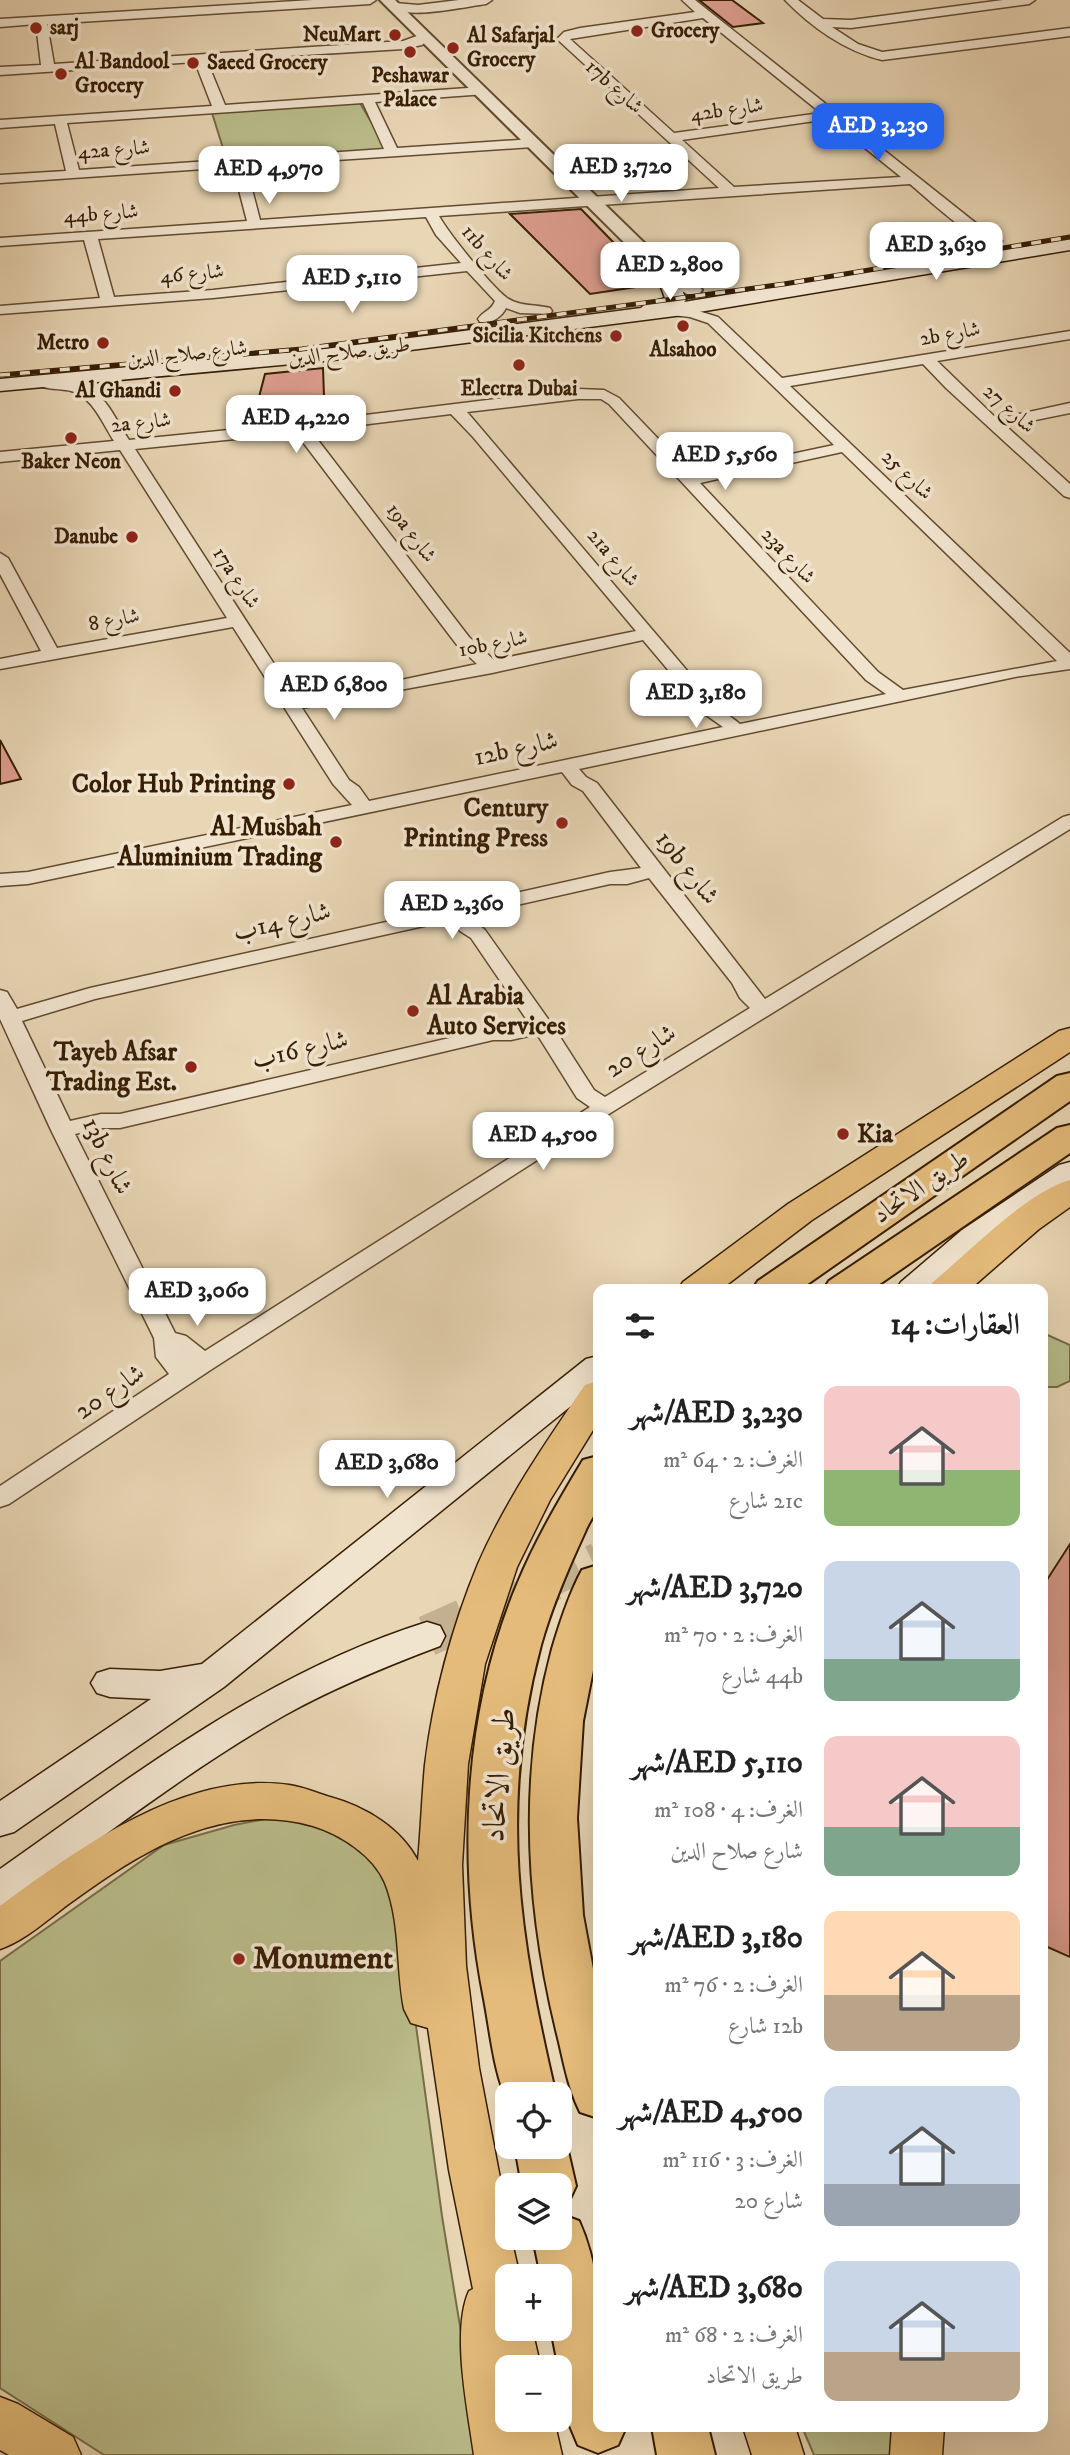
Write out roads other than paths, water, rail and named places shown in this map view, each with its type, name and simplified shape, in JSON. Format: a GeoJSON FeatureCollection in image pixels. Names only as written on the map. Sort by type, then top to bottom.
{"type":"FeatureCollection","features":[{"type":"Feature","properties":{"kind":"highway","name":"طريق الاتحاد"},"geometry":{"type":"LineString","coordinates":[[781,1284],[1070,1084]]}},
{"type":"Feature","properties":{"kind":"highway","name":"طريق الاتحاد"},"geometry":{"type":"LineString","coordinates":[[852,1284],[1070,1136]]}},
{"type":"Feature","properties":{"kind":"highway","name":"طريق الاتحاد"},"geometry":{"type":"LineString","coordinates":[[527,2082],[501,1959],[493,1882],[492,1807],[499,1731],[511,1671],[530,1608],[554,1549],[593,1480]]}},
{"type":"Feature","properties":{"kind":"highway","name":"طريق الاتحاد"},"geometry":{"type":"LineString","coordinates":[[593,1596],[575,1648],[564,1706],[555,1766],[553,1829],[557,1895],[566,1962],[593,2075]]}},
{"type":"Feature","properties":{"kind":"highway"},"geometry":{"type":"LineString","coordinates":[[562,2250],[593,2399]]}},
{"type":"Feature","properties":{"kind":"highway"},"geometry":{"type":"LineString","coordinates":[[600,2432],[605,2455]]}},
{"type":"Feature","properties":{"kind":"highway"},"geometry":{"type":"LineString","coordinates":[[681,2432],[686,2455]]}},
{"type":"Feature","properties":{"kind":"main road","name":"طريق صلاح الدين"},"geometry":{"type":"LineString","coordinates":[[0,385],[325,355],[512,332],[684,294],[1070,229]]}},
{"type":"Feature","properties":{"kind":"main road"},"geometry":{"type":"LineString","coordinates":[[806,288],[834,278],[992,252],[999,247],[995,241]]}},
{"type":"Feature","properties":{"kind":"main road","name":"طريق صلاح الدين"},"geometry":{"type":"LineString","coordinates":[[684,294],[730,301],[1070,244]]}},
{"type":"Feature","properties":{"kind":"main road","name":"شارع صلاح الدين"},"geometry":{"type":"LineString","coordinates":[[0,370],[268,346],[684,294]]}},
{"type":"Feature","properties":{"kind":"main road"},"geometry":{"type":"LineString","coordinates":[[684,294],[713,320]]}},
{"type":"Feature","properties":{"kind":"main road"},"geometry":{"type":"LineString","coordinates":[[704,1284],[800,1213],[1070,1038]]}},
{"type":"Feature","properties":{"kind":"main road"},"geometry":{"type":"LineString","coordinates":[[919,1284],[973,1237],[1070,1172]]}},
{"type":"Feature","properties":{"kind":"main road"},"geometry":{"type":"LineString","coordinates":[[953,1284],[1027,1221],[1070,1191]]}},
{"type":"Feature","properties":{"kind":"main road"},"geometry":{"type":"LineString","coordinates":[[0,1821],[211,1677],[593,1371]]}},
{"type":"Feature","properties":{"kind":"main road"},"geometry":{"type":"LineString","coordinates":[[513,2355],[488,2247],[454,2058],[447,1991],[440,1863],[443,1783],[454,1706],[473,1634],[497,1567],[528,1504],[593,1402]]}},
{"type":"Feature","properties":{"kind":"main road"},"geometry":{"type":"LineString","coordinates":[[4,1917],[196,1753],[271,1706],[347,1667],[427,1636]]}},
{"type":"Feature","properties":{"kind":"main road"},"geometry":{"type":"LineString","coordinates":[[110,1683],[160,1685],[211,1677]]}},
{"type":"Feature","properties":{"kind":"main road"},"geometry":{"type":"LineString","coordinates":[[4,1917],[129,1840],[189,1813],[240,1801],[279,1800],[317,1807],[350,1822],[379,1842],[400,1868],[411,1898],[430,2021],[454,2058]]}},
{"type":"Feature","properties":{"kind":"main road"},"geometry":{"type":"LineString","coordinates":[[488,2247],[486,2335],[489,2381],[500,2455]]}},
{"type":"Feature","properties":{"kind":"main road"},"geometry":{"type":"LineString","coordinates":[[0,2421],[55,2455]]}},
{"type":"Feature","properties":{"kind":"main road"},"geometry":{"type":"LineString","coordinates":[[531,2432],[536,2455]]}},
{"type":"Feature","properties":{"kind":"main road"},"geometry":{"type":"LineString","coordinates":[[771,2432],[778,2455]]}},
{"type":"Feature","properties":{"kind":"main road"},"geometry":{"type":"LineString","coordinates":[[916,2455],[918,2432]]}},
{"type":"Feature","properties":{"kind":"street"},"geometry":{"type":"LineString","coordinates":[[0,23],[188,6],[370,0]]}},
{"type":"Feature","properties":{"kind":"street"},"geometry":{"type":"LineString","coordinates":[[394,5],[486,0]]}},
{"type":"Feature","properties":{"kind":"street"},"geometry":{"type":"LineString","coordinates":[[688,0],[910,178],[971,235],[995,241]]}},
{"type":"Feature","properties":{"kind":"street"},"geometry":{"type":"LineString","coordinates":[[791,0],[859,51],[877,56],[897,56],[1070,32]]}},
{"type":"Feature","properties":{"kind":"street"},"geometry":{"type":"LineString","coordinates":[[821,23],[851,24],[1029,0]]}},
{"type":"Feature","properties":{"kind":"street"},"geometry":{"type":"LineString","coordinates":[[394,5],[684,294],[692,313],[713,320],[713,312],[730,301]]}},
{"type":"Feature","properties":{"kind":"street","name":"17b شارع"},"geometry":{"type":"LineString","coordinates":[[705,14],[580,32],[564,37],[566,44],[731,192]]}},
{"type":"Feature","properties":{"kind":"street"},"geometry":{"type":"LineString","coordinates":[[41,21],[48,68]]}},
{"type":"Feature","properties":{"kind":"street"},"geometry":{"type":"LineString","coordinates":[[0,71],[403,45],[418,42],[425,37]]}},
{"type":"Feature","properties":{"kind":"street"},"geometry":{"type":"LineString","coordinates":[[200,58],[220,109]]}},
{"type":"Feature","properties":{"kind":"street"},"geometry":{"type":"LineString","coordinates":[[0,124],[481,90]]}},
{"type":"Feature","properties":{"kind":"street"},"geometry":{"type":"LineString","coordinates":[[367,99],[392,152]]}},
{"type":"Feature","properties":{"kind":"street","name":"42b شارع"},"geometry":{"type":"LineString","coordinates":[[670,138],[831,115]]}},
{"type":"Feature","properties":{"kind":"street"},"geometry":{"type":"LineString","coordinates":[[60,120],[72,174]]}},
{"type":"Feature","properties":{"kind":"street","name":"42a شارع"},"geometry":{"type":"LineString","coordinates":[[0,179],[532,141]]}},
{"type":"Feature","properties":{"kind":"street"},"geometry":{"type":"LineString","coordinates":[[237,163],[255,225]]}},
{"type":"Feature","properties":{"kind":"street","name":"44b شارع"},"geometry":{"type":"LineString","coordinates":[[0,242],[910,178]]}},
{"type":"Feature","properties":{"kind":"street","name":"11b شارع"},"geometry":{"type":"LineString","coordinates":[[426,213],[431,227],[442,232],[502,301],[520,309],[545,311]]}},
{"type":"Feature","properties":{"kind":"street"},"geometry":{"type":"LineString","coordinates":[[90,236],[108,302]]}},
{"type":"Feature","properties":{"kind":"street","name":"شارع 46"},"geometry":{"type":"LineString","coordinates":[[0,310],[471,266]]}},
{"type":"Feature","properties":{"kind":"street","name":"11b شارع"},"geometry":{"type":"LineString","coordinates":[[485,319],[498,311],[502,301]]}},
{"type":"Feature","properties":{"kind":"street","name":"شارع 25"},"geometry":{"type":"LineString","coordinates":[[713,320],[1068,661]]}},
{"type":"Feature","properties":{"kind":"street","name":"2b شارع"},"geometry":{"type":"LineString","coordinates":[[780,385],[1070,335]]}},
{"type":"Feature","properties":{"kind":"street","name":"شارع 27"},"geometry":{"type":"LineString","coordinates":[[922,360],[1070,493]]}},
{"type":"Feature","properties":{"kind":"street"},"geometry":{"type":"LineString","coordinates":[[40,382],[66,384],[93,396],[105,382],[123,375]]}},
{"type":"Feature","properties":{"kind":"street","name":"23a شارع"},"geometry":{"type":"LineString","coordinates":[[578,394],[595,393],[610,398],[872,676],[873,684],[893,697]]}},
{"type":"Feature","properties":{"kind":"street","name":"2a شارع"},"geometry":{"type":"LineString","coordinates":[[0,457],[306,427],[578,394]]}},
{"type":"Feature","properties":{"kind":"street","name":"17a شارع"},"geometry":{"type":"LineString","coordinates":[[93,396],[342,784],[341,793],[358,809]]}},
{"type":"Feature","properties":{"kind":"street","name":"21a شارع"},"geometry":{"type":"LineString","coordinates":[[460,408],[712,711],[713,719],[730,731]]}},
{"type":"Feature","properties":{"kind":"street"},"geometry":{"type":"LineString","coordinates":[[992,422],[1070,408]]}},
{"type":"Feature","properties":{"kind":"street","name":"19a شارع"},"geometry":{"type":"LineString","coordinates":[[306,427],[322,454],[485,669]]}},
{"type":"Feature","properties":{"kind":"street"},"geometry":{"type":"LineString","coordinates":[[687,478],[848,449]]}},
{"type":"Feature","properties":{"kind":"street"},"geometry":{"type":"LineString","coordinates":[[2,567],[52,655]]}},
{"type":"Feature","properties":{"kind":"street","name":"شارع 8"},"geometry":{"type":"LineString","coordinates":[[0,664],[237,621]]}},
{"type":"Feature","properties":{"kind":"street","name":"10b شارع"},"geometry":{"type":"LineString","coordinates":[[293,707],[649,637]]}},
{"type":"Feature","properties":{"kind":"street","name":"12b شارع"},"geometry":{"type":"LineString","coordinates":[[0,886],[1068,661]]}},
{"type":"Feature","properties":{"kind":"street","name":"19b شارع"},"geometry":{"type":"LineString","coordinates":[[573,764],[579,780],[590,787],[650,868],[742,982],[747,994],[771,1005]]}},
{"type":"Feature","properties":{"kind":"street","name":"شارع 20"},"geometry":{"type":"LineString","coordinates":[[0,1499],[184,1376],[610,1103],[1070,821]]}},
{"type":"Feature","properties":{"kind":"street","name":"شارع 14ب"},"geometry":{"type":"LineString","coordinates":[[5,1007],[90,994],[610,878],[627,878],[650,868]]}},
{"type":"Feature","properties":{"kind":"street","name":"12b شارع"},"geometry":{"type":"LineString","coordinates":[[0,880],[28,878]]}},
{"type":"Feature","properties":{"kind":"street"},"geometry":{"type":"LineString","coordinates":[[462,911],[467,927],[478,934],[580,1081],[585,1093],[610,1103]]}},
{"type":"Feature","properties":{"kind":"street","name":"13b شارع"},"geometry":{"type":"LineString","coordinates":[[5,1007],[166,1338],[168,1357],[184,1376]]}},
{"type":"Feature","properties":{"kind":"street","name":"شارع 16ب"},"geometry":{"type":"LineString","coordinates":[[65,1134],[105,1128],[120,1121],[494,1034],[511,1034],[540,1022]]}},
{"type":"Feature","properties":{"kind":"street"},"geometry":{"type":"LineString","coordinates":[[166,1338],[178,1342],[205,1363]]}},
{"type":"Feature","properties":{"kind":"tunnel"},"geometry":{"type":"LineString","coordinates":[[549,1582],[593,1560]]}},
{"type":"Feature","properties":{"kind":"tunnel"},"geometry":{"type":"LineString","coordinates":[[427,1636],[553,1580]]}},
{"type":"Feature","properties":{"kind":"railway"},"geometry":{"type":"LineString","coordinates":[[0,375],[302,349],[784,284],[1070,237]]}},
{"type":"Feature","properties":{"kind":"place","name":"sarj"},"geometry":{"type":"Point","coordinates":[36,28]}},
{"type":"Feature","properties":{"kind":"place","name":"Grocery"},"geometry":{"type":"Point","coordinates":[637,31]}},
{"type":"Feature","properties":{"kind":"place","name":"NeuMart"},"geometry":{"type":"Point","coordinates":[395,35]}},
{"type":"Feature","properties":{"kind":"place","name":"Al Safarjal Grocery"},"geometry":{"type":"Point","coordinates":[453,48]}},
{"type":"Feature","properties":{"kind":"place","name":"Peshawar Palace"},"geometry":{"type":"Point","coordinates":[410,52]}},
{"type":"Feature","properties":{"kind":"place","name":"Saeed Grocery"},"geometry":{"type":"Point","coordinates":[193,63]}},
{"type":"Feature","properties":{"kind":"place","name":"Al Bandool Grocery"},"geometry":{"type":"Point","coordinates":[61,74]}},
{"type":"Feature","properties":{"kind":"place","name":"Alsahoo"},"geometry":{"type":"Point","coordinates":[683,326]}},
{"type":"Feature","properties":{"kind":"place","name":"Sicilia Kitchens"},"geometry":{"type":"Point","coordinates":[616,336]}},
{"type":"Feature","properties":{"kind":"place","name":"Metro"},"geometry":{"type":"Point","coordinates":[103,343]}},
{"type":"Feature","properties":{"kind":"place","name":"Electra Dubai"},"geometry":{"type":"Point","coordinates":[519,365]}},
{"type":"Feature","properties":{"kind":"place","name":"Al Ghandi"},"geometry":{"type":"Point","coordinates":[175,391]}},
{"type":"Feature","properties":{"kind":"place","name":"Baker Neon"},"geometry":{"type":"Point","coordinates":[71,438]}},
{"type":"Feature","properties":{"kind":"place","name":"Danube"},"geometry":{"type":"Point","coordinates":[132,537]}},
{"type":"Feature","properties":{"kind":"place","name":"Color Hub Printing"},"geometry":{"type":"Point","coordinates":[289,784]}},
{"type":"Feature","properties":{"kind":"place","name":"Century Printing Press"},"geometry":{"type":"Point","coordinates":[562,823]}},
{"type":"Feature","properties":{"kind":"place","name":"Al Musbah Aluminium Trading"},"geometry":{"type":"Point","coordinates":[336,842]}},
{"type":"Feature","properties":{"kind":"place","name":"Al Arabia Auto Services"},"geometry":{"type":"Point","coordinates":[413,1011]}},
{"type":"Feature","properties":{"kind":"place","name":"Tayeb Afsar Trading Est."},"geometry":{"type":"Point","coordinates":[191,1067]}},
{"type":"Feature","properties":{"kind":"place","name":"Kia"},"geometry":{"type":"Point","coordinates":[843,1134]}},
{"type":"Feature","properties":{"kind":"place","name":"Monument"},"geometry":{"type":"Point","coordinates":[239,1959]}}]}
